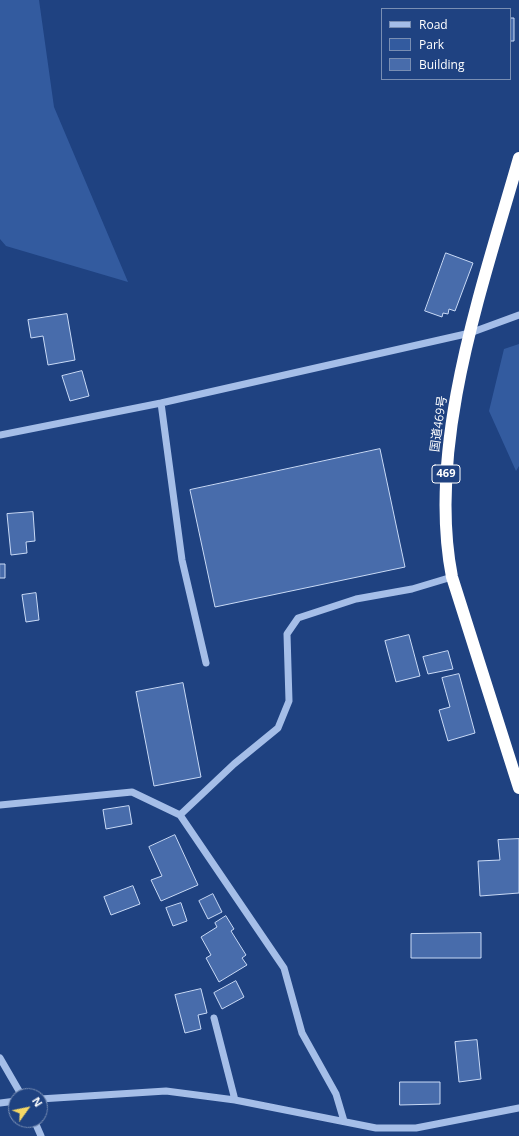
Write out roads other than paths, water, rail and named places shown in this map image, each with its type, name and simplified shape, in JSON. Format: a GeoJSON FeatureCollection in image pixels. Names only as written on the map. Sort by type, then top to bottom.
{"type":"FeatureCollection","features":[{"type":"Feature","properties":{"kind":"highway","name":"国道469号"},"geometry":{"type":"LineString","coordinates":[[519,158],[470,333],[453,415],[445,488],[448,554],[452,577],[519,788]]}},
{"type":"Feature","properties":{"kind":"street"},"geometry":{"type":"LineString","coordinates":[[0,435],[161,403],[470,333],[519,315]]}},
{"type":"Feature","properties":{"kind":"street"},"geometry":{"type":"LineString","coordinates":[[161,403],[182,560],[206,663]]}},
{"type":"Feature","properties":{"kind":"street"},"geometry":{"type":"LineString","coordinates":[[180,815],[234,764],[278,728],[289,701],[287,634],[298,618],[356,599],[412,589],[452,577]]}},
{"type":"Feature","properties":{"kind":"street"},"geometry":{"type":"LineString","coordinates":[[0,805],[132,792],[180,815],[284,968],[302,1033],[336,1094],[344,1121]]}},
{"type":"Feature","properties":{"kind":"street"},"geometry":{"type":"LineString","coordinates":[[214,1018],[235,1100]]}},
{"type":"Feature","properties":{"kind":"street"},"geometry":{"type":"LineString","coordinates":[[0,1058],[17,1088]]}},
{"type":"Feature","properties":{"kind":"street"},"geometry":{"type":"LineString","coordinates":[[48,1098],[166,1091],[235,1100],[264,1108],[344,1121],[376,1128],[416,1128],[519,1108]]}}]}
